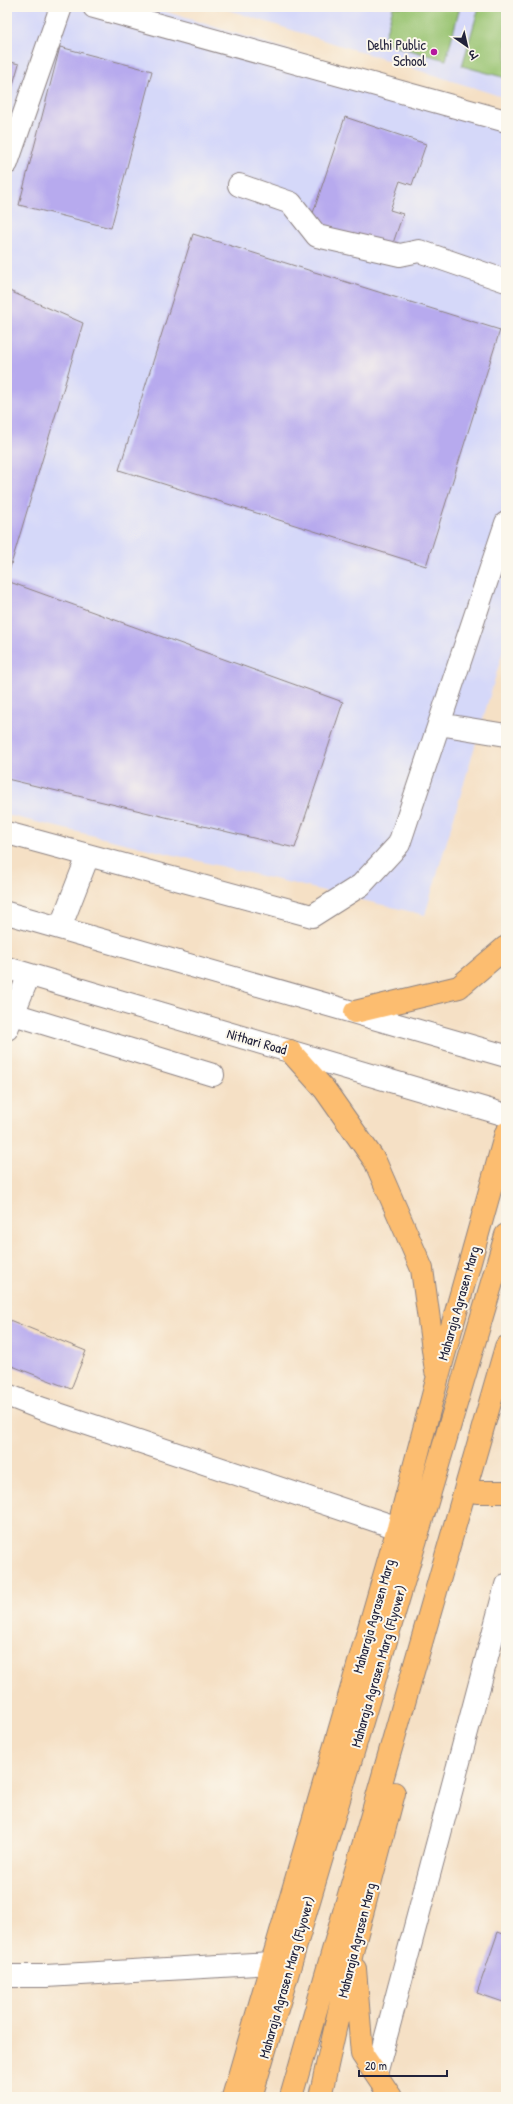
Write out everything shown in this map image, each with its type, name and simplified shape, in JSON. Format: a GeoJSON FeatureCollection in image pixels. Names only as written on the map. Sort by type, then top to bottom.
{"type":"FeatureCollection","features":[{"type":"Feature","properties":{"kind":"main road"},"geometry":{"type":"LineString","coordinates":[[355,1012],[459,987],[506,947]]}},
{"type":"Feature","properties":{"kind":"main road"},"geometry":{"type":"LineString","coordinates":[[290,1051],[325,1090],[378,1168],[422,1269],[437,1380]]}},
{"type":"Feature","properties":{"kind":"main road","name":"Maharaja Agrasen Marg"},"geometry":{"type":"LineString","coordinates":[[233,2097],[398,1528],[437,1380],[506,1133]]}},
{"type":"Feature","properties":{"kind":"main road","name":"Maharaja Agrasen Marg (Flyover)"},"geometry":{"type":"LineString","coordinates":[[251,2097],[506,1235]]}},
{"type":"Feature","properties":{"kind":"main road"},"geometry":{"type":"LineString","coordinates":[[291,2097],[506,1347]]}},
{"type":"Feature","properties":{"kind":"main road","name":"Maharaja Agrasen Marg"},"geometry":{"type":"LineString","coordinates":[[320,2097],[353,1948],[402,1761],[506,1391]]}},
{"type":"Feature","properties":{"kind":"main road"},"geometry":{"type":"LineString","coordinates":[[477,1492],[506,1492]]}},
{"type":"Feature","properties":{"kind":"main road"},"geometry":{"type":"LineString","coordinates":[[353,1948],[362,2054],[392,2097]]}},
{"type":"Feature","properties":{"kind":"street"},"geometry":{"type":"LineString","coordinates":[[7,163],[61,7]]}},
{"type":"Feature","properties":{"kind":"street"},"geometry":{"type":"LineString","coordinates":[[94,7],[506,121]]}},
{"type":"Feature","properties":{"kind":"street"},"geometry":{"type":"LineString","coordinates":[[239,185],[290,203],[317,236],[400,255],[419,251],[506,281]]}},
{"type":"Feature","properties":{"kind":"street"},"geometry":{"type":"LineString","coordinates":[[7,833],[312,916],[361,885],[399,844],[506,523]]}},
{"type":"Feature","properties":{"kind":"street"},"geometry":{"type":"LineString","coordinates":[[439,724],[506,735]]}},
{"type":"Feature","properties":{"kind":"street"},"geometry":{"type":"LineString","coordinates":[[60,928],[88,856]]}},
{"type":"Feature","properties":{"kind":"street"},"geometry":{"type":"LineString","coordinates":[[7,913],[506,1056]]}},
{"type":"Feature","properties":{"kind":"street","name":"Nithari Road"},"geometry":{"type":"LineString","coordinates":[[7,968],[506,1115]]}},
{"type":"Feature","properties":{"kind":"street"},"geometry":{"type":"LineString","coordinates":[[29,975],[9,1018],[213,1075]]}},
{"type":"Feature","properties":{"kind":"street"},"geometry":{"type":"LineString","coordinates":[[7,1395],[40,1408],[398,1528]]}},
{"type":"Feature","properties":{"kind":"street"},"geometry":{"type":"LineString","coordinates":[[376,2074],[506,1584]]}},
{"type":"Feature","properties":{"kind":"street"},"geometry":{"type":"LineString","coordinates":[[7,1976],[46,1976],[272,1963]]}},
{"type":"Feature","properties":{"kind":"shaded area"},"geometry":{"type":"Polygon","coordinates":[[[7,7],[151,7],[506,118],[506,641],[425,915],[7,815],[7,7]]]}},
{"type":"Feature","properties":{"kind":"shaded area","name":"Delhi Public School"},"geometry":{"type":"Polygon","coordinates":[[[219,7],[506,7],[506,98],[219,7]]]}},
{"type":"Feature","properties":{"kind":"green space"},"geometry":{"type":"Polygon","coordinates":[[[393,7],[460,7],[446,60],[383,43],[393,7]]]}},
{"type":"Feature","properties":{"kind":"green space"},"geometry":{"type":"Polygon","coordinates":[[[479,7],[506,7],[506,78],[462,66],[479,7]]]}},
{"type":"Feature","properties":{"kind":"building"},"geometry":{"type":"Polygon","coordinates":[[[60,47],[152,71],[111,228],[19,205],[60,47]]]}},
{"type":"Feature","properties":{"kind":"building"},"geometry":{"type":"Polygon","coordinates":[[[7,61],[19,64],[7,105],[7,61]]]}},
{"type":"Feature","properties":{"kind":"building"},"geometry":{"type":"Polygon","coordinates":[[[345,117],[426,144],[412,185],[400,181],[390,210],[403,214],[391,249],[310,222],[345,117]]]}},
{"type":"Feature","properties":{"kind":"building"},"geometry":{"type":"Polygon","coordinates":[[[193,234],[500,330],[426,566],[119,470],[193,234]]]}},
{"type":"Feature","properties":{"kind":"building"},"geometry":{"type":"Polygon","coordinates":[[[7,290],[83,323],[7,578],[7,290]]]}},
{"type":"Feature","properties":{"kind":"building"},"geometry":{"type":"Polygon","coordinates":[[[7,581],[343,702],[295,848],[7,779],[7,581]]]}},
{"type":"Feature","properties":{"kind":"building"},"geometry":{"type":"Polygon","coordinates":[[[7,1319],[86,1351],[71,1389],[7,1364],[7,1319]]]}},
{"type":"Feature","properties":{"kind":"building"},"geometry":{"type":"Polygon","coordinates":[[[498,1932],[506,1935],[506,2003],[477,1993],[498,1932]]]}},
{"type":"Feature","properties":{"kind":"place","name":"Delhi Public School"},"geometry":{"type":"Point","coordinates":[434,52]}}]}
